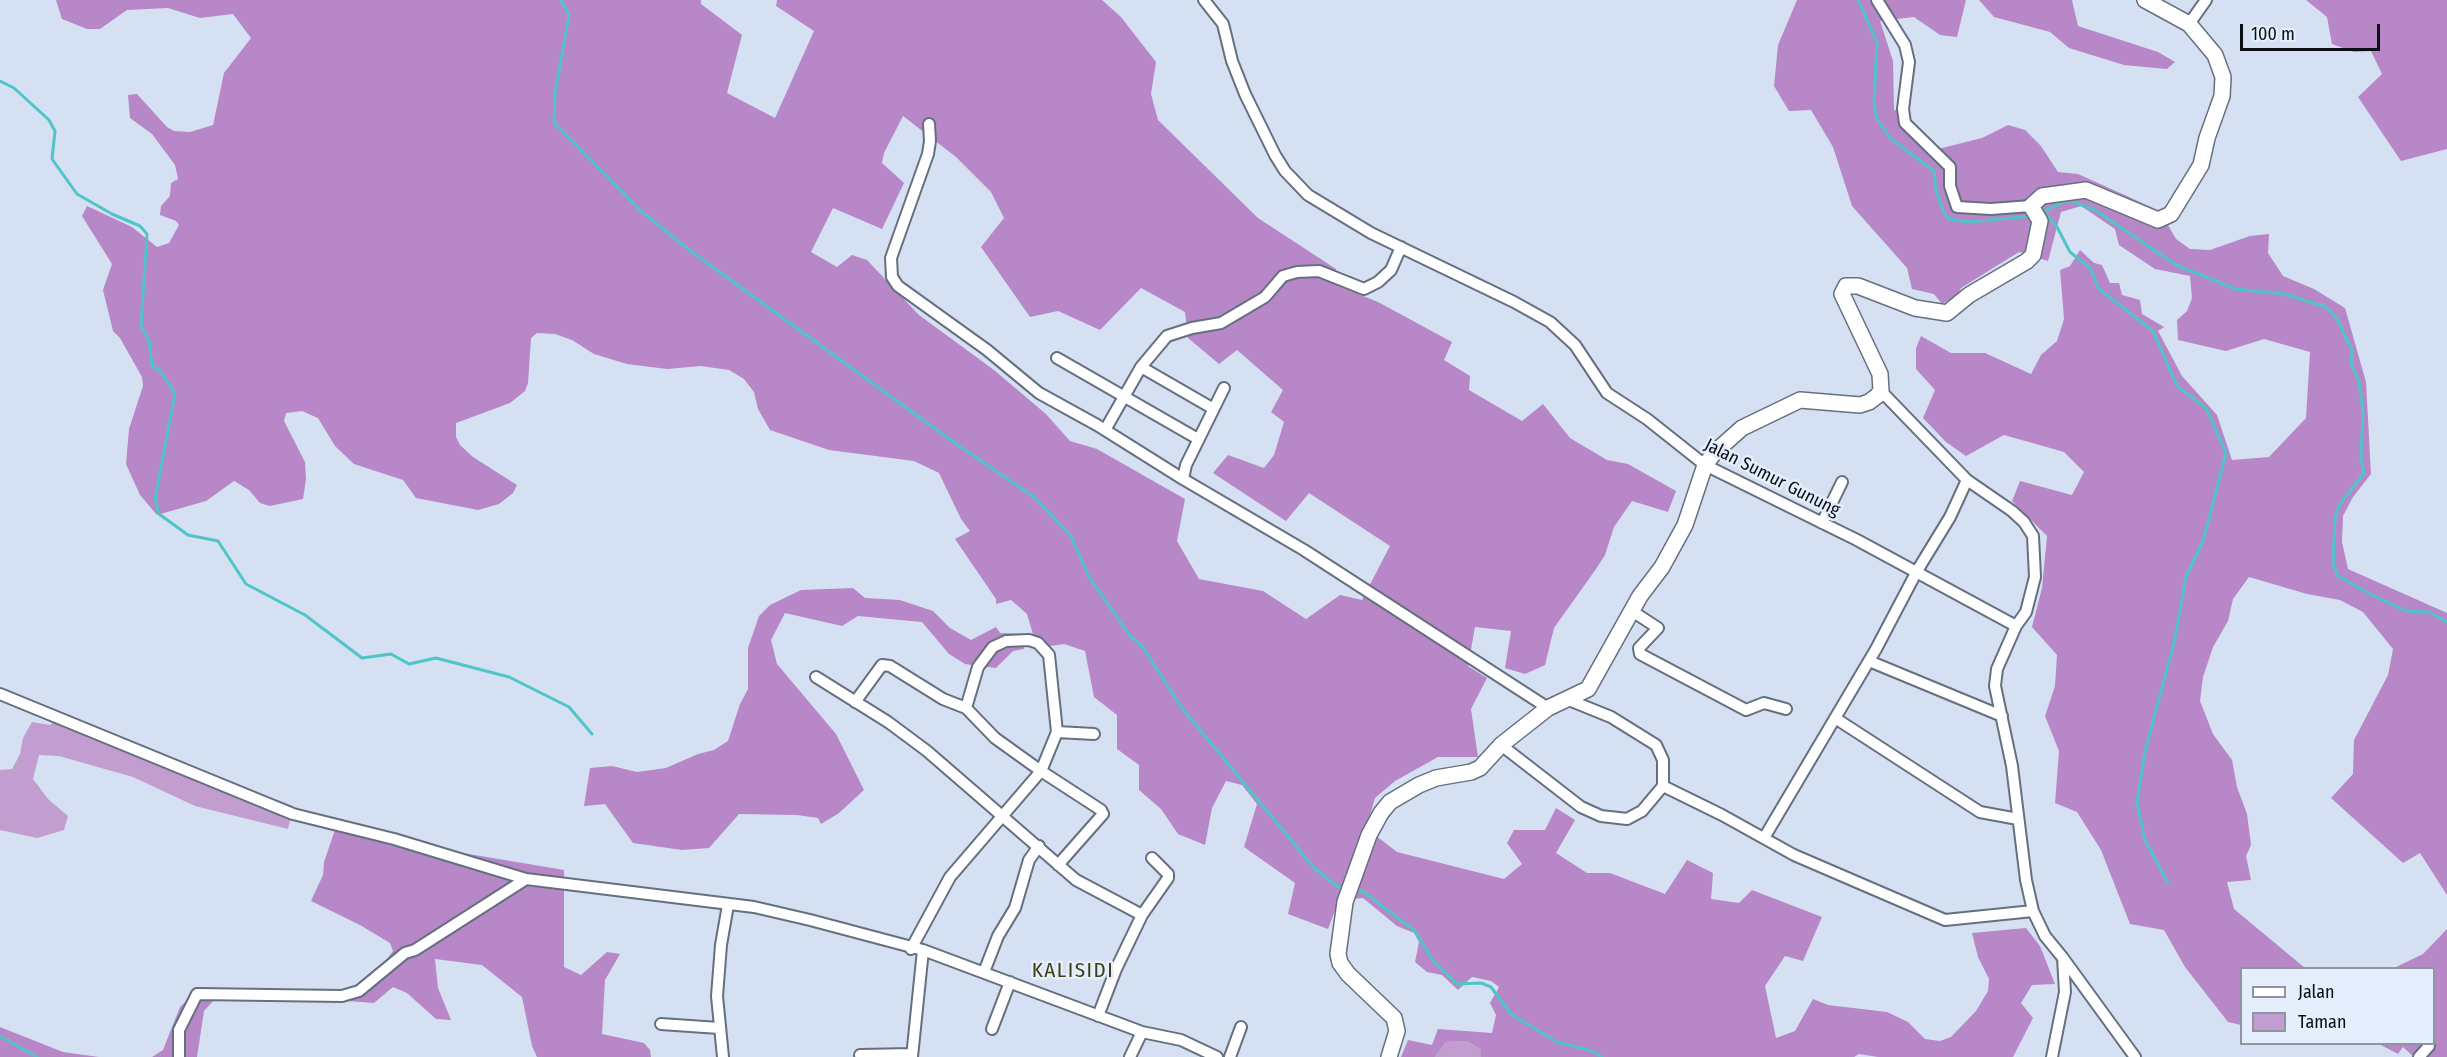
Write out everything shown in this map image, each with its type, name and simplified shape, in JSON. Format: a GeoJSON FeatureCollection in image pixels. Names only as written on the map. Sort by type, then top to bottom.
{"type":"FeatureCollection","features":[{"type":"Feature","properties":{"kind":"street","name":"Jalan Sumur Gunung"},"geometry":{"type":"LineString","coordinates":[[1204,0],[1223,24],[1232,61],[1245,94],[1285,171],[1308,195],[1371,233],[1550,322],[1575,345],[1606,393],[1647,419],[1705,465],[1917,571],[2016,626]]}},
{"type":"Feature","properties":{"kind":"street"},"geometry":{"type":"LineString","coordinates":[[1877,0],[1905,45],[1909,62],[1904,109],[1905,123],[1950,166],[1950,186],[1957,207],[2035,212]]}},
{"type":"Feature","properties":{"kind":"street"},"geometry":{"type":"LineString","coordinates":[[2135,1057],[2098,1009],[2085,985],[2045,936],[2033,911],[2012,766],[1995,686],[1997,669],[2016,626],[2025,612],[2035,578],[2033,536],[2024,522],[1967,480],[1881,391],[1880,374],[1842,294],[1846,286],[1857,286],[1915,308],[1947,313],[1969,295],[2027,261],[2036,246],[2035,212],[2042,196],[2061,191],[2086,190],[2158,220],[2171,214],[2201,165],[2206,138],[2223,88],[2220,66],[2215,55],[2189,24],[2145,0]]}},
{"type":"Feature","properties":{"kind":"street"},"geometry":{"type":"LineString","coordinates":[[2189,24],[2206,0]]}},
{"type":"Feature","properties":{"kind":"street"},"geometry":{"type":"LineString","coordinates":[[929,124],[928,154],[894,243],[891,258],[892,277],[898,286],[987,350],[1039,393],[1105,430],[1304,550],[1548,708]]}},
{"type":"Feature","properties":{"kind":"street"},"geometry":{"type":"LineString","coordinates":[[1105,430],[1141,367],[1167,336],[1192,328],[1221,323],[1265,297],[1283,276],[1319,271],[1364,289],[1378,282],[1390,270],[1401,248]]}},
{"type":"Feature","properties":{"kind":"street"},"geometry":{"type":"LineString","coordinates":[[1057,358],[1198,439]]}},
{"type":"Feature","properties":{"kind":"street"},"geometry":{"type":"LineString","coordinates":[[1141,367],[1212,408]]}},
{"type":"Feature","properties":{"kind":"street"},"geometry":{"type":"LineString","coordinates":[[1183,478],[1186,465],[1212,408],[1224,388]]}},
{"type":"Feature","properties":{"kind":"street"},"geometry":{"type":"LineString","coordinates":[[1389,1057],[1397,1031],[1394,1018],[1340,963],[1338,954],[1345,902],[1369,835],[1390,802],[1436,778],[1471,772],[1480,768],[1501,745],[1548,708],[1569,700],[1593,684],[1632,612],[1685,525],[1705,465],[1715,452],[1742,428],[1792,402],[1829,400],[1860,405],[1869,402],[1881,391]]}},
{"type":"Feature","properties":{"kind":"street"},"geometry":{"type":"LineString","coordinates":[[1764,838],[1869,661],[1917,571],[1950,517],[1967,480]]}},
{"type":"Feature","properties":{"kind":"street"},"geometry":{"type":"LineString","coordinates":[[1821,522],[1842,482]]}},
{"type":"Feature","properties":{"kind":"street"},"geometry":{"type":"LineString","coordinates":[[1632,612],[1658,628],[1639,648],[1640,654],[1746,710],[1764,703],[1786,709]]}},
{"type":"Feature","properties":{"kind":"street"},"geometry":{"type":"LineString","coordinates":[[912,949],[950,877],[1041,771],[1057,732],[1049,655],[1038,643],[1029,640],[1006,641],[993,647],[978,667],[966,708]]}},
{"type":"Feature","properties":{"kind":"street"},"geometry":{"type":"LineString","coordinates":[[1869,661],[2002,716]]}},
{"type":"Feature","properties":{"kind":"street"},"geometry":{"type":"LineString","coordinates":[[855,702],[882,665],[890,666],[943,699],[966,708],[995,738],[1103,814],[1058,865]]}},
{"type":"Feature","properties":{"kind":"street"},"geometry":{"type":"LineString","coordinates":[[816,677],[927,751],[1002,819],[1039,846],[1076,880],[1142,915]]}},
{"type":"Feature","properties":{"kind":"street"},"geometry":{"type":"LineString","coordinates":[[0,694],[293,814],[394,839],[526,879],[754,907],[810,920],[912,949],[923,950],[1143,1032],[1180,1040],[1217,1057]]}},
{"type":"Feature","properties":{"kind":"street"},"geometry":{"type":"LineString","coordinates":[[1501,745],[1581,807],[1613,819],[1627,819],[1642,810],[1663,786],[1663,760],[1656,745],[1611,717],[1569,700]]}},
{"type":"Feature","properties":{"kind":"street"},"geometry":{"type":"LineString","coordinates":[[1835,718],[1980,812],[2018,819]]}},
{"type":"Feature","properties":{"kind":"street"},"geometry":{"type":"LineString","coordinates":[[1057,732],[1094,734]]}},
{"type":"Feature","properties":{"kind":"street"},"geometry":{"type":"LineString","coordinates":[[1663,786],[1794,855],[1945,920],[2033,911]]}},
{"type":"Feature","properties":{"kind":"street"},"geometry":{"type":"LineString","coordinates":[[984,972],[998,936],[1015,908],[1029,860],[1039,846]]}},
{"type":"Feature","properties":{"kind":"street"},"geometry":{"type":"LineString","coordinates":[[1098,1016],[1116,969],[1142,915],[1168,878],[1168,874],[1152,858]]}},
{"type":"Feature","properties":{"kind":"street"},"geometry":{"type":"LineString","coordinates":[[179,1057],[179,1030],[197,994],[342,996],[359,991],[405,953],[415,950],[526,879]]}},
{"type":"Feature","properties":{"kind":"street"},"geometry":{"type":"LineString","coordinates":[[723,1057],[719,1028],[718,973],[728,904]]}},
{"type":"Feature","properties":{"kind":"street"},"geometry":{"type":"LineString","coordinates":[[860,1055],[912,1056],[923,950]]}},
{"type":"Feature","properties":{"kind":"street"},"geometry":{"type":"LineString","coordinates":[[2052,1057],[2065,992],[2063,958]]}},
{"type":"Feature","properties":{"kind":"street"},"geometry":{"type":"LineString","coordinates":[[992,1029],[1010,982]]}},
{"type":"Feature","properties":{"kind":"street"},"geometry":{"type":"LineString","coordinates":[[2065,992],[2085,985]]}},
{"type":"Feature","properties":{"kind":"street"},"geometry":{"type":"LineString","coordinates":[[661,1024],[719,1028]]}},
{"type":"Feature","properties":{"kind":"street"},"geometry":{"type":"LineString","coordinates":[[1230,1057],[1241,1027]]}},
{"type":"Feature","properties":{"kind":"street"},"geometry":{"type":"LineString","coordinates":[[1130,1057],[1143,1032]]}},
{"type":"Feature","properties":{"kind":"street"},"geometry":{"type":"LineString","coordinates":[[2419,1057],[2429,1046]]}},
{"type":"Feature","properties":{"kind":"green space"},"geometry":{"type":"Polygon","coordinates":[[[60,716],[293,806],[288,829],[195,806],[133,777],[59,756],[39,755],[33,779],[48,799],[68,816],[64,830],[37,838],[0,830],[0,770],[12,769],[20,754],[23,738],[32,722],[50,725],[60,716]]]}},
{"type":"Feature","properties":{"kind":"green space"},"geometry":{"type":"Polygon","coordinates":[[[1467,1041],[1481,1050],[1481,1057],[1435,1057],[1446,1042],[1467,1041]]]}},
{"type":"Feature","properties":{"kind":"shaded area"},"geometry":{"type":"Polygon","coordinates":[[[56,0],[701,0],[701,4],[742,35],[727,93],[775,118],[814,31],[776,6],[777,0],[1102,0],[1121,17],[1156,62],[1151,94],[1158,120],[1258,218],[1336,269],[1338,286],[1378,302],[1452,342],[1444,360],[1470,376],[1469,390],[1522,421],[1543,404],[1570,438],[1607,460],[1628,464],[1676,491],[1668,512],[1632,501],[1614,527],[1605,555],[1554,628],[1545,665],[1525,674],[1505,668],[1511,631],[1475,627],[1468,666],[1487,678],[1471,709],[1478,757],[1438,757],[1395,781],[1375,798],[1366,828],[1397,852],[1504,879],[1522,864],[1507,843],[1514,830],[1545,830],[1556,808],[1575,820],[1556,853],[1587,873],[1610,873],[1665,894],[1687,860],[1713,873],[1711,899],[1739,903],[1752,890],[1822,917],[1803,961],[1785,956],[1765,986],[1776,1038],[1795,1031],[1813,999],[1828,1005],[1887,1012],[1908,1022],[1925,1039],[1940,1041],[1951,1037],[1976,1011],[1988,991],[1989,979],[1978,957],[1972,933],[2026,928],[2040,946],[2055,984],[2032,985],[2021,1003],[2033,1018],[2013,1057],[1878,1057],[1859,1054],[1854,1057],[1481,1057],[1481,1050],[1467,1041],[1446,1042],[1435,1057],[1401,1057],[1408,1040],[1432,1045],[1438,1029],[1492,1033],[1496,1015],[1490,1003],[1499,987],[1491,981],[1472,977],[1458,990],[1442,975],[1427,972],[1415,962],[1419,942],[1414,933],[1397,926],[1363,898],[1339,900],[1328,929],[1288,914],[1295,883],[1244,847],[1257,804],[1242,785],[1226,781],[1212,808],[1205,845],[1178,834],[1161,809],[1139,790],[1139,765],[1117,749],[1117,715],[1094,697],[1085,651],[1064,644],[1037,648],[1027,614],[1011,600],[996,604],[996,599],[955,539],[970,531],[961,519],[939,473],[914,461],[829,450],[770,430],[758,409],[754,392],[744,379],[729,370],[701,366],[667,369],[627,364],[594,354],[572,340],[555,334],[537,333],[531,338],[528,383],[525,391],[510,403],[456,423],[456,437],[460,445],[473,457],[517,485],[513,493],[499,504],[478,510],[416,498],[403,480],[354,464],[335,446],[318,418],[302,411],[286,413],[284,421],[305,462],[306,479],[303,499],[270,506],[260,503],[249,490],[234,481],[206,501],[157,515],[140,495],[126,464],[129,429],[143,386],[142,377],[120,338],[113,331],[103,290],[112,264],[82,216],[87,206],[132,227],[157,247],[169,243],[179,225],[176,221],[160,215],[161,206],[170,196],[171,183],[178,179],[175,165],[152,134],[130,118],[128,95],[137,94],[167,127],[174,131],[190,132],[213,125],[224,73],[251,38],[233,14],[200,18],[168,8],[127,10],[100,29],[87,29],[62,19],[56,0]],[[903,116],[884,153],[882,163],[904,183],[882,229],[833,208],[811,252],[837,267],[852,255],[867,260],[919,315],[994,370],[1046,414],[1070,441],[1097,449],[1185,499],[1177,541],[1199,579],[1263,591],[1306,619],[1340,595],[1362,600],[1390,546],[1309,493],[1286,521],[1213,473],[1228,455],[1264,468],[1274,455],[1284,422],[1271,412],[1283,390],[1237,350],[1219,364],[1188,338],[1185,312],[1141,288],[1100,330],[1058,311],[1030,317],[981,247],[1004,218],[991,192],[956,157],[903,116]]]}},
{"type":"Feature","properties":{"kind":"shaded area"},"geometry":{"type":"Polygon","coordinates":[[[1797,0],[1966,0],[1957,37],[1940,35],[1914,17],[1880,21],[1893,61],[1894,109],[1938,149],[1982,138],[2008,125],[2025,130],[2041,146],[2058,172],[2078,174],[2160,211],[2176,239],[2190,249],[2210,250],[2250,236],[2269,234],[2268,253],[2283,276],[2314,289],[2345,308],[2366,382],[2371,474],[2353,497],[2343,516],[2342,542],[2348,569],[2447,613],[2447,895],[2420,853],[2403,863],[2331,798],[2353,774],[2354,740],[2388,675],[2393,649],[2363,612],[2340,600],[2307,594],[2249,577],[2233,599],[2228,621],[2213,647],[2203,677],[2200,701],[2213,734],[2232,760],[2237,787],[2247,814],[2251,845],[2246,856],[2251,880],[2227,882],[2234,909],[2304,967],[2240,967],[2240,1025],[2228,1022],[2185,967],[2164,930],[2130,924],[2101,850],[2077,812],[2055,803],[2059,751],[2045,716],[2055,686],[2057,655],[2032,627],[2042,588],[2047,536],[2012,501],[2020,481],[2072,495],[2084,472],[2064,452],[2004,435],[1966,456],[1946,442],[1923,418],[1935,390],[1916,369],[1916,348],[1921,336],[1951,353],[1985,353],[2031,374],[2041,355],[2057,341],[2064,319],[2060,270],[2070,266],[2080,250],[2094,263],[2102,265],[2110,283],[2119,283],[2122,295],[2140,300],[2142,314],[2164,327],[2158,331],[2182,376],[2217,415],[2232,460],[2269,457],[2306,418],[2310,352],[2264,339],[2226,351],[2178,340],[2177,320],[2187,311],[2192,298],[2190,276],[2155,269],[2119,245],[2115,229],[2081,206],[2061,212],[2048,261],[2019,252],[1961,288],[1957,295],[1942,304],[1934,294],[1912,289],[1907,268],[1852,206],[1833,147],[1811,110],[1789,111],[1774,86],[1778,45],[1797,0]]]}},
{"type":"Feature","properties":{"kind":"shaded area"},"geometry":{"type":"Polygon","coordinates":[[[1979,0],[2072,0],[2078,26],[2158,52],[2175,62],[2167,69],[2124,65],[2069,48],[2050,32],[1994,17],[1979,0]]]}},
{"type":"Feature","properties":{"kind":"shaded area"},"geometry":{"type":"Polygon","coordinates":[[[2306,0],[2447,0],[2447,149],[2401,161],[2358,97],[2382,74],[2371,51],[2354,52],[2332,44],[2327,17],[2306,0]]]}},
{"type":"Feature","properties":{"kind":"shaded area"},"geometry":{"type":"Polygon","coordinates":[[[853,588],[865,598],[900,600],[933,611],[950,628],[971,640],[996,627],[1000,633],[1022,634],[1024,649],[1013,651],[996,668],[965,664],[949,654],[922,622],[858,616],[842,626],[785,613],[771,640],[777,664],[836,734],[864,790],[839,813],[821,824],[818,818],[797,815],[739,814],[709,848],[682,850],[633,843],[605,804],[584,806],[590,768],[612,766],[637,772],[666,768],[698,754],[714,750],[728,741],[740,704],[748,689],[748,648],[759,616],[770,605],[801,590],[853,588]]]}},
{"type":"Feature","properties":{"kind":"shaded area"},"geometry":{"type":"Polygon","coordinates":[[[338,821],[439,849],[564,870],[564,967],[581,975],[607,952],[620,954],[605,980],[602,1034],[644,1043],[650,1050],[651,1057],[537,1057],[532,1046],[522,997],[482,965],[435,959],[438,988],[451,1020],[436,1019],[407,993],[393,987],[374,1003],[347,1001],[339,992],[357,987],[375,975],[393,951],[390,943],[360,925],[311,901],[323,875],[324,862],[338,821]]]}},
{"type":"Feature","properties":{"kind":"shaded area"},"geometry":{"type":"Polygon","coordinates":[[[2447,929],[2447,1057],[2414,1057],[2403,1047],[2398,1054],[2381,1045],[2435,1045],[2435,967],[2396,967],[2423,954],[2447,929]]]}},
{"type":"Feature","properties":{"kind":"shaded area"},"geometry":{"type":"Polygon","coordinates":[[[201,987],[214,988],[215,999],[204,1011],[197,1057],[152,1057],[163,1050],[180,1007],[201,987]]]}},
{"type":"Feature","properties":{"kind":"shaded area"},"geometry":{"type":"Polygon","coordinates":[[[0,1027],[63,1052],[99,1057],[0,1057],[0,1027]]]}},
{"type":"Feature","properties":{"kind":"waterway"},"geometry":{"type":"LineString","coordinates":[[561,0],[569,15],[555,93],[554,123],[641,211],[688,249],[952,441],[1034,497],[1071,536],[1089,577],[1130,636],[1142,646],[1182,708],[1314,868],[1338,887],[1345,889]]}},
{"type":"Feature","properties":{"kind":"waterway"},"geometry":{"type":"LineString","coordinates":[[1858,0],[1877,42],[1874,104],[1877,119],[1890,138],[1934,171],[1936,190],[1943,211],[1949,219],[1968,222],[2031,216]]}},
{"type":"Feature","properties":{"kind":"waterway"},"geometry":{"type":"LineString","coordinates":[[0,81],[14,88],[49,120],[55,131],[52,159],[77,194],[112,214],[140,226],[147,234],[141,326],[149,340],[152,365],[162,373],[175,393],[155,499],[159,514],[188,535],[218,541],[246,584],[305,615],[362,658],[391,654],[409,664],[436,658],[509,677],[569,707],[592,734]]}},
{"type":"Feature","properties":{"kind":"waterway"},"geometry":{"type":"LineString","coordinates":[[2040,213],[2068,200],[2095,210],[2176,265],[2236,289],[2284,294],[2326,307],[2337,319],[2352,350],[2351,363],[2359,382],[2363,413],[2361,459],[2364,473],[2340,504],[2335,516],[2333,564],[2338,576],[2370,594],[2406,611],[2429,612],[2447,622]]}},
{"type":"Feature","properties":{"kind":"waterway"},"geometry":{"type":"LineString","coordinates":[[2044,212],[2057,227],[2070,252],[2090,268],[2099,289],[2153,331],[2177,386],[2206,408],[2226,453],[2203,541],[2186,577],[2174,643],[2145,751],[2137,803],[2145,840],[2168,883]]}},
{"type":"Feature","properties":{"kind":"waterway"},"geometry":{"type":"LineString","coordinates":[[1354,890],[1364,892],[1415,931],[1433,961],[1457,984],[1481,983],[1491,987],[1511,1014],[1557,1042],[1592,1051],[1602,1057]]}},
{"type":"Feature","properties":{"kind":"waterway"},"geometry":{"type":"LineString","coordinates":[[0,1036],[37,1057]]}},
{"type":"Feature","properties":{"kind":"district","name":"KALISIDI"},"geometry":{"type":"Point","coordinates":[1073,971]}}]}
